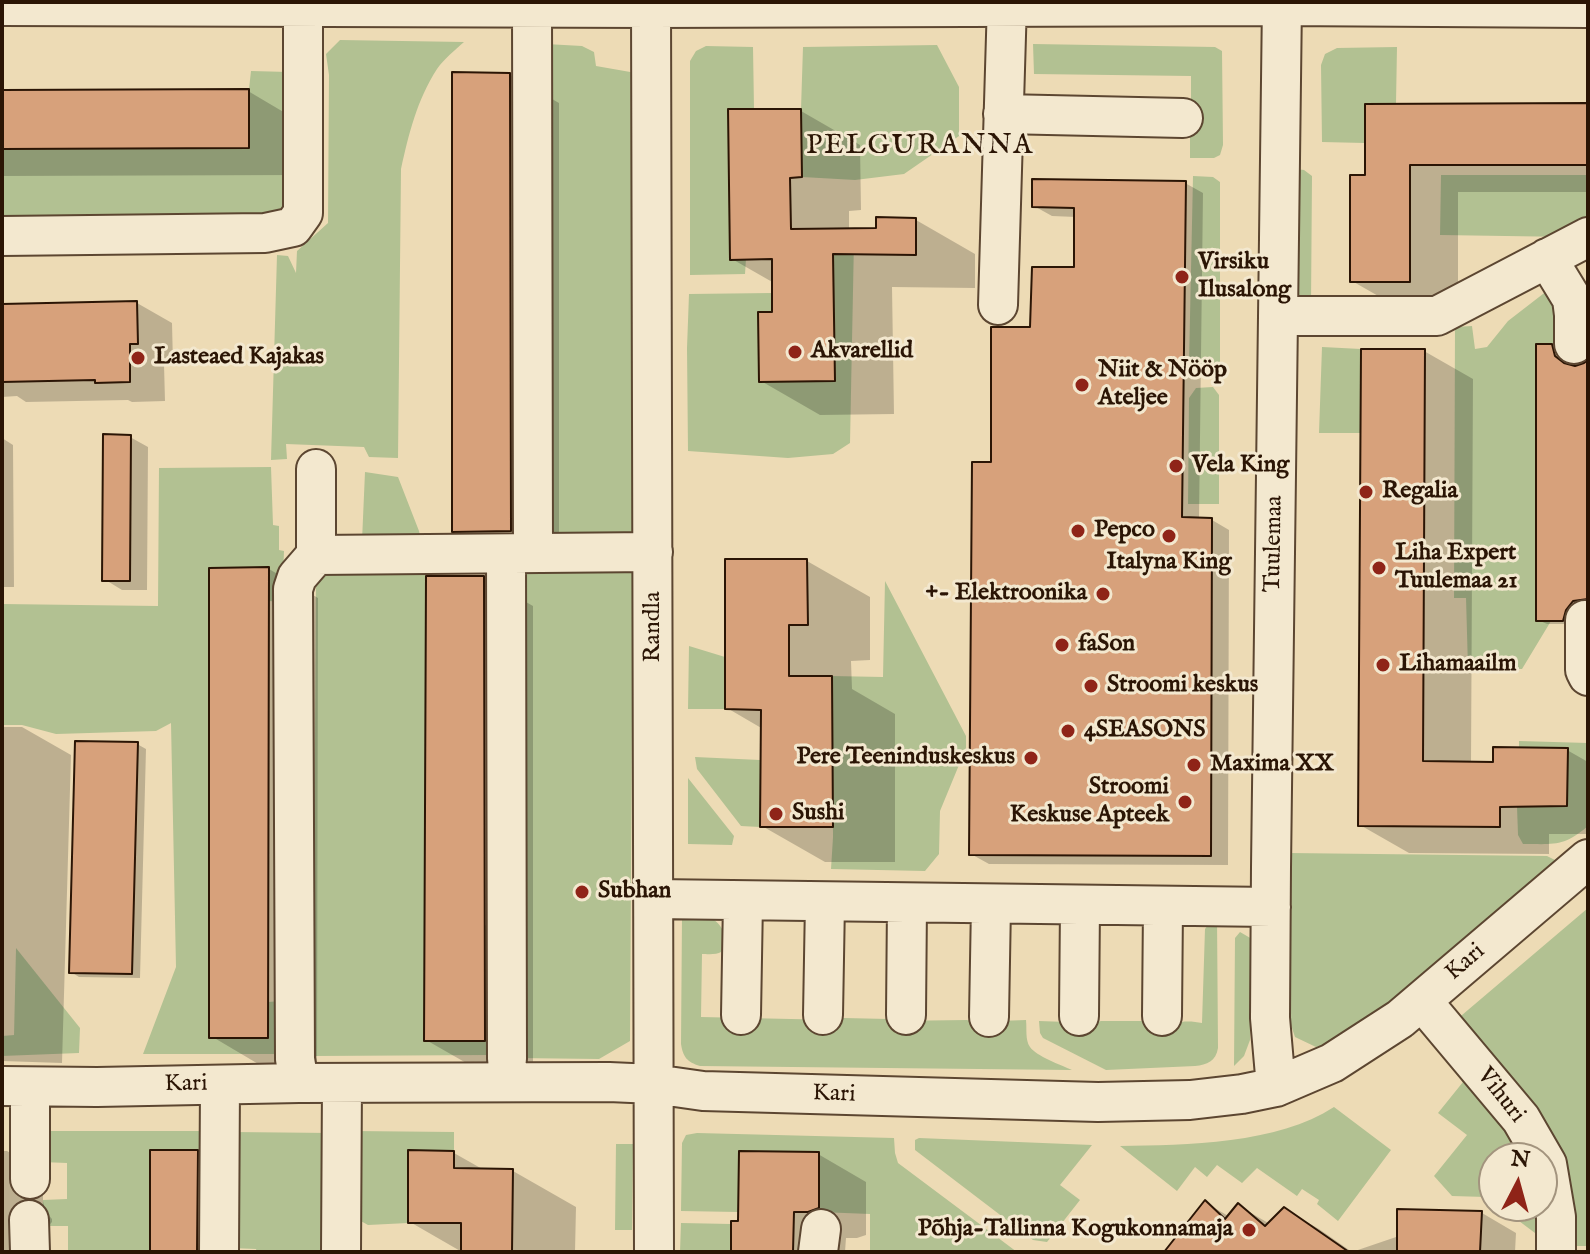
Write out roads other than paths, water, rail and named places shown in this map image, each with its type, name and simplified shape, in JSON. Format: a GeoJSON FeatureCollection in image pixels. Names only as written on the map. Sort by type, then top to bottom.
{"type":"FeatureCollection","features":[{"type":"Feature","properties":{"kind":"street"},"geometry":{"type":"LineString","coordinates":[[998,305],[1007,4]]}},
{"type":"Feature","properties":{"kind":"street"},"geometry":{"type":"LineString","coordinates":[[2,6],[1282,4],[1548,5],[1588,8]]}},
{"type":"Feature","properties":{"kind":"street","name":"Tuulemaa"},"geometry":{"type":"LineString","coordinates":[[1276,1087],[1270,1018],[1282,4]]}},
{"type":"Feature","properties":{"kind":"street","name":"Randla"},"geometry":{"type":"LineString","coordinates":[[652,5],[654,1252]]}},
{"type":"Feature","properties":{"kind":"street"},"geometry":{"type":"LineString","coordinates":[[2,236],[265,233],[293,227],[303,213],[303,7]]}},
{"type":"Feature","properties":{"kind":"street"},"geometry":{"type":"LineString","coordinates":[[507,1059],[532,7]]}},
{"type":"Feature","properties":{"kind":"street"},"geometry":{"type":"LineString","coordinates":[[1003,114],[1183,118]]}},
{"type":"Feature","properties":{"kind":"street"},"geometry":{"type":"LineString","coordinates":[[1278,316],[1437,316],[1588,237]]}},
{"type":"Feature","properties":{"kind":"street"},"geometry":{"type":"LineString","coordinates":[[1547,258],[1572,299],[1574,344]]}},
{"type":"Feature","properties":{"kind":"street"},"geometry":{"type":"LineString","coordinates":[[299,1083],[295,1059],[293,589],[297,577],[316,555],[316,469]]}},
{"type":"Feature","properties":{"kind":"street"},"geometry":{"type":"LineString","coordinates":[[316,555],[653,552]]}},
{"type":"Feature","properties":{"kind":"street"},"geometry":{"type":"LineString","coordinates":[[1585,620],[1585,670],[1588,676]]}},
{"type":"Feature","properties":{"kind":"street","name":"Kari"},"geometry":{"type":"LineString","coordinates":[[16,1087],[609,1082],[703,1091],[1098,1102],[1190,1100],[1242,1094],[1276,1087],[1332,1063],[1400,1019],[1588,859]]}},
{"type":"Feature","properties":{"kind":"street"},"geometry":{"type":"LineString","coordinates":[[655,899],[1271,907]]}},
{"type":"Feature","properties":{"kind":"street"},"geometry":{"type":"LineString","coordinates":[[741,1015],[743,901]]}},
{"type":"Feature","properties":{"kind":"street"},"geometry":{"type":"LineString","coordinates":[[823,1015],[825,902]]}},
{"type":"Feature","properties":{"kind":"street"},"geometry":{"type":"LineString","coordinates":[[906,1015],[907,904]]}},
{"type":"Feature","properties":{"kind":"street"},"geometry":{"type":"LineString","coordinates":[[989,1017],[991,905]]}},
{"type":"Feature","properties":{"kind":"street"},"geometry":{"type":"LineString","coordinates":[[1079,1016],[1080,906]]}},
{"type":"Feature","properties":{"kind":"street"},"geometry":{"type":"LineString","coordinates":[[1162,1016],[1163,907]]}},
{"type":"Feature","properties":{"kind":"street","name":"Vihuri"},"geometry":{"type":"LineString","coordinates":[[1422,1001],[1521,1119],[1547,1164],[1556,1217],[1556,1252]]}},
{"type":"Feature","properties":{"kind":"street"},"geometry":{"type":"LineString","coordinates":[[341,1252],[342,1083]]}},
{"type":"Feature","properties":{"kind":"street"},"geometry":{"type":"LineString","coordinates":[[219,1252],[220,1085]]}},
{"type":"Feature","properties":{"kind":"street"},"geometry":{"type":"LineString","coordinates":[[16,1087],[30,1179]]}},
{"type":"Feature","properties":{"kind":"place","name":"Virsiku Ilusalong"},"geometry":{"type":"Point","coordinates":[1182,277]}},
{"type":"Feature","properties":{"kind":"place","name":"Akvarellid"},"geometry":{"type":"Point","coordinates":[795,352]}},
{"type":"Feature","properties":{"kind":"place","name":"Lasteaed Kajakas"},"geometry":{"type":"Point","coordinates":[138,358]}},
{"type":"Feature","properties":{"kind":"place","name":"Niit & Nööp Ateljee"},"geometry":{"type":"Point","coordinates":[1082,385]}},
{"type":"Feature","properties":{"kind":"place","name":"Vela King"},"geometry":{"type":"Point","coordinates":[1176,466]}},
{"type":"Feature","properties":{"kind":"place","name":"Regalia"},"geometry":{"type":"Point","coordinates":[1366,492]}},
{"type":"Feature","properties":{"kind":"place","name":"Pepco"},"geometry":{"type":"Point","coordinates":[1078,531]}},
{"type":"Feature","properties":{"kind":"place","name":"Italyna King"},"geometry":{"type":"Point","coordinates":[1169,536]}},
{"type":"Feature","properties":{"kind":"place","name":"Liha Expert Tuulemaa 21"},"geometry":{"type":"Point","coordinates":[1379,568]}},
{"type":"Feature","properties":{"kind":"place","name":"+- Elektroonika"},"geometry":{"type":"Point","coordinates":[1103,594]}},
{"type":"Feature","properties":{"kind":"place","name":"faSon"},"geometry":{"type":"Point","coordinates":[1062,645]}},
{"type":"Feature","properties":{"kind":"place","name":"Lihamaailm"},"geometry":{"type":"Point","coordinates":[1383,665]}},
{"type":"Feature","properties":{"kind":"place","name":"Stroomi keskus"},"geometry":{"type":"Point","coordinates":[1091,686]}},
{"type":"Feature","properties":{"kind":"place","name":"4SEASONS"},"geometry":{"type":"Point","coordinates":[1068,731]}},
{"type":"Feature","properties":{"kind":"place","name":"Pere Teeninduskeskus"},"geometry":{"type":"Point","coordinates":[1031,758]}},
{"type":"Feature","properties":{"kind":"place","name":"Maxima XX"},"geometry":{"type":"Point","coordinates":[1194,765]}},
{"type":"Feature","properties":{"kind":"place","name":"Stroomi Keskuse Apteek"},"geometry":{"type":"Point","coordinates":[1185,802]}},
{"type":"Feature","properties":{"kind":"place","name":"Sushi"},"geometry":{"type":"Point","coordinates":[776,814]}},
{"type":"Feature","properties":{"kind":"place","name":"Subhan"},"geometry":{"type":"Point","coordinates":[582,892]}},
{"type":"Feature","properties":{"kind":"place","name":"Põhja-Tallinna Kogukonnamaja"},"geometry":{"type":"Point","coordinates":[1249,1230]}},
{"type":"Feature","properties":{"kind":"district","name":"PELGURANNA"},"geometry":{"type":"Point","coordinates":[920,147]}}]}
